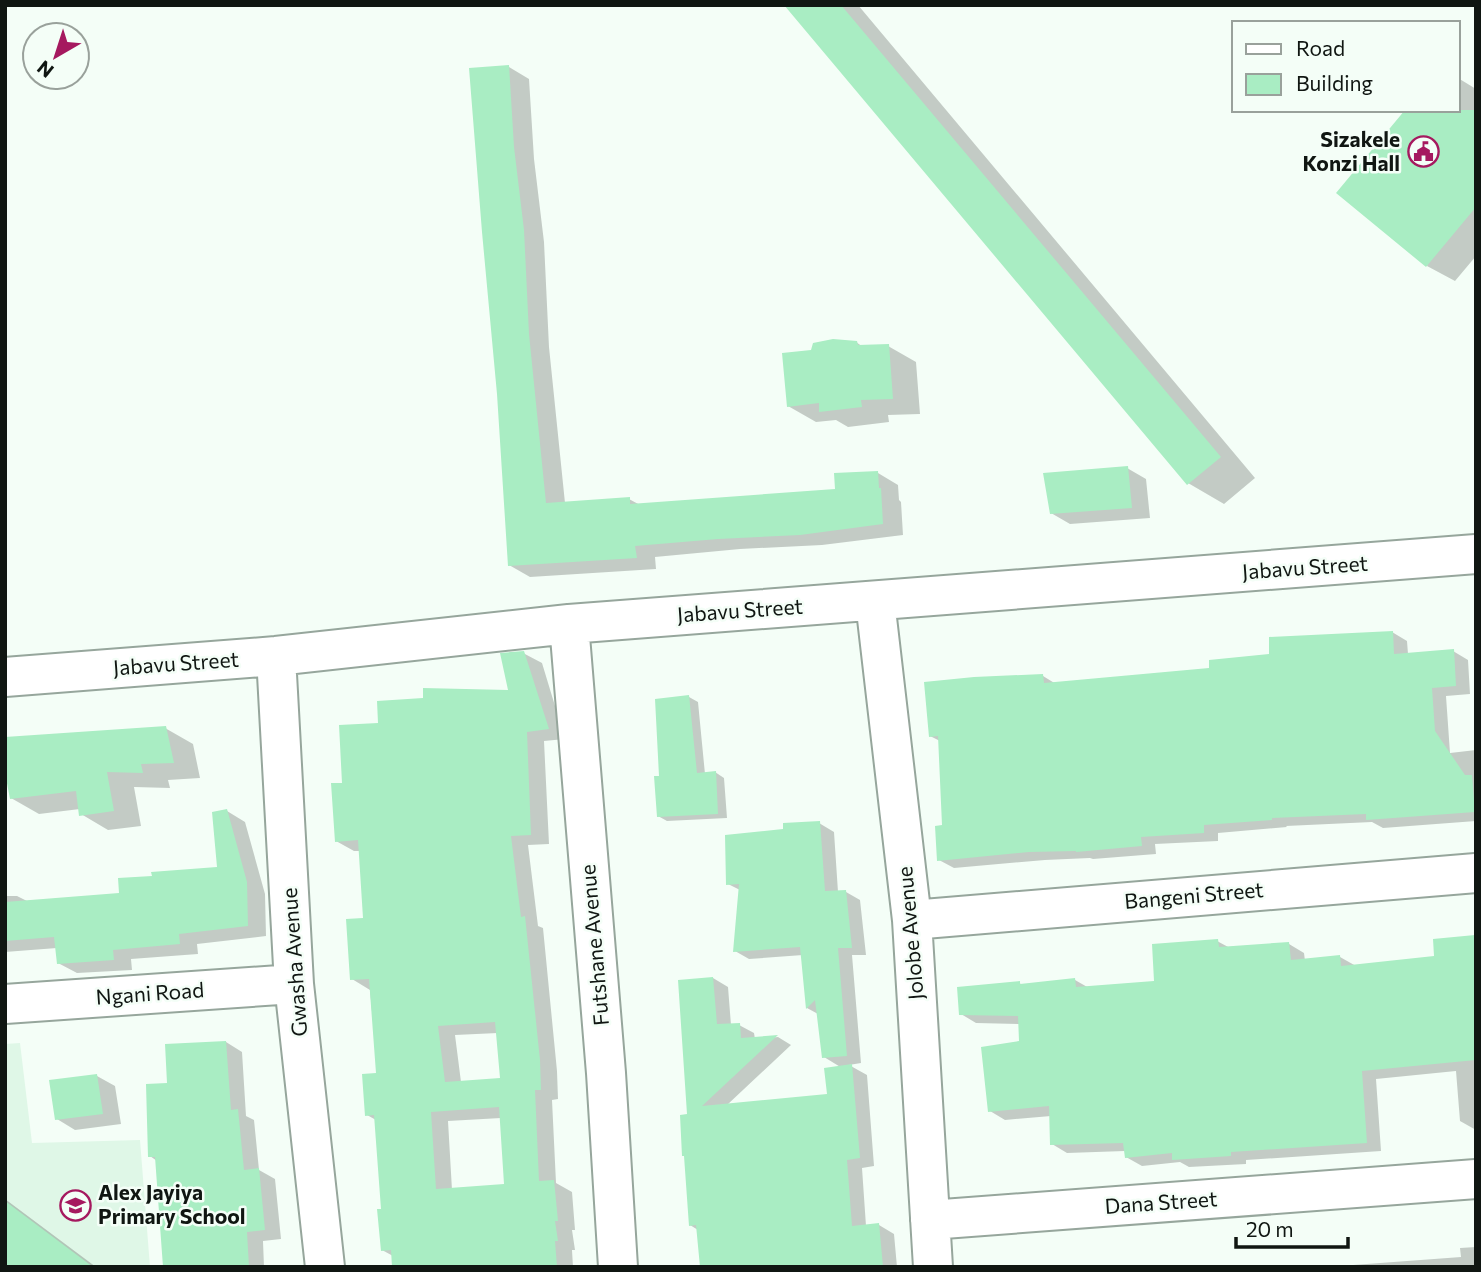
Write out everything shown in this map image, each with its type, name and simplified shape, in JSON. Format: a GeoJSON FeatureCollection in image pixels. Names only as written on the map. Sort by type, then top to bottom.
{"type":"FeatureCollection","features":[{"type":"Feature","properties":{"kind":"street","name":"Jabavu Street"},"geometry":{"type":"LineString","coordinates":[[5,677],[276,656],[569,624],[1476,554]]}},
{"type":"Feature","properties":{"kind":"street","name":"Jolobe Avenue"},"geometry":{"type":"LineString","coordinates":[[875,601],[912,920],[933,1267]]}},
{"type":"Feature","properties":{"kind":"street","name":"Futshane Avenue"},"geometry":{"type":"LineString","coordinates":[[569,624],[606,1073],[618,1267]]}},
{"type":"Feature","properties":{"kind":"street","name":"Gwasha Avenue"},"geometry":{"type":"LineString","coordinates":[[276,656],[294,984],[325,1267]]}},
{"type":"Feature","properties":{"kind":"street","name":"Bangeni Street"},"geometry":{"type":"LineString","coordinates":[[912,920],[1476,873]]}},
{"type":"Feature","properties":{"kind":"street","name":"Ngani Road"},"geometry":{"type":"LineString","coordinates":[[5,1004],[294,984]]}},
{"type":"Feature","properties":{"kind":"street","name":"Dana Street"},"geometry":{"type":"LineString","coordinates":[[930,1220],[1476,1179]]}},
{"type":"Feature","properties":{"kind":"shaded area","name":"Alex Jayiya Primary School"},"geometry":{"type":"Polygon","coordinates":[[[20,1043],[32,1143],[140,1140],[150,1267],[5,1267],[5,1044],[20,1043]]]}},
{"type":"Feature","properties":{"kind":"building"},"geometry":{"type":"Polygon","coordinates":[[[784,5],[841,5],[1221,457],[1187,485],[784,5]]]}},
{"type":"Feature","properties":{"kind":"building"},"geometry":{"type":"Polygon","coordinates":[[[509,65],[514,147],[524,230],[529,334],[546,503],[630,497],[630,504],[835,489],[834,473],[878,471],[883,524],[800,535],[635,546],[637,558],[508,566],[497,394],[469,68],[509,65]]]}},
{"type":"Feature","properties":{"kind":"building","name":"Sizakele Konzi Hall"},"geometry":{"type":"Polygon","coordinates":[[[1476,110],[1476,207],[1426,267],[1336,193],[1403,112],[1476,110]]]}},
{"type":"Feature","properties":{"kind":"building"},"geometry":{"type":"Polygon","coordinates":[[[833,339],[857,341],[858,345],[889,344],[893,399],[861,400],[862,407],[819,412],[819,403],[787,407],[782,353],[811,350],[813,343],[833,339]]]}},
{"type":"Feature","properties":{"kind":"building"},"geometry":{"type":"Polygon","coordinates":[[[1128,466],[1132,508],[1050,514],[1043,473],[1128,466]]]}},
{"type":"Feature","properties":{"kind":"building"},"geometry":{"type":"Polygon","coordinates":[[[1393,631],[1394,654],[1454,649],[1456,686],[1432,688],[1435,731],[1465,775],[1472,775],[1475,812],[1366,820],[1366,814],[1272,818],[1204,825],[1204,833],[1141,837],[1142,846],[1076,852],[1029,852],[937,861],[935,826],[942,825],[938,736],[929,737],[924,682],[1043,674],[1044,683],[1209,668],[1209,660],[1269,654],[1269,637],[1393,631]]]}},
{"type":"Feature","properties":{"kind":"building"},"geometry":{"type":"Polygon","coordinates":[[[524,651],[549,729],[527,732],[531,835],[511,836],[521,917],[525,916],[540,1060],[541,1090],[535,1090],[539,1181],[554,1180],[558,1221],[555,1221],[558,1241],[555,1241],[557,1267],[392,1267],[391,1250],[381,1251],[377,1209],[381,1209],[374,1115],[365,1116],[362,1074],[376,1073],[369,979],[350,980],[346,919],[363,918],[358,840],[335,842],[331,783],[342,783],[339,725],[378,723],[377,701],[423,698],[423,688],[508,690],[500,653],[524,651]],[[495,1022],[438,1026],[445,1082],[500,1078],[495,1022]],[[499,1107],[431,1112],[436,1189],[504,1184],[499,1107]]]}},
{"type":"Feature","properties":{"kind":"building"},"geometry":{"type":"Polygon","coordinates":[[[689,695],[697,773],[716,771],[718,814],[657,817],[654,776],[659,776],[655,699],[689,695]]]}},
{"type":"Feature","properties":{"kind":"building"},"geometry":{"type":"Polygon","coordinates":[[[166,726],[174,763],[141,764],[143,773],[107,772],[114,811],[79,816],[76,791],[10,799],[5,773],[5,737],[166,726]]]}},
{"type":"Feature","properties":{"kind":"building"},"geometry":{"type":"Polygon","coordinates":[[[227,809],[247,882],[248,926],[179,934],[180,944],[113,950],[114,960],[57,964],[54,937],[5,941],[5,902],[119,893],[118,878],[152,876],[151,872],[217,867],[212,812],[227,809]]]}},
{"type":"Feature","properties":{"kind":"building"},"geometry":{"type":"Polygon","coordinates":[[[820,821],[825,891],[846,890],[852,948],[838,948],[847,1056],[822,1058],[815,1000],[806,1009],[800,947],[733,952],[739,884],[726,885],[725,835],[783,829],[783,823],[820,821]]]}},
{"type":"Feature","properties":{"kind":"building"},"geometry":{"type":"Polygon","coordinates":[[[1475,935],[1476,1060],[1362,1071],[1367,1143],[1231,1152],[1231,1156],[1172,1160],[1172,1153],[1125,1158],[1123,1143],[1050,1145],[1049,1106],[988,1112],[981,1047],[1019,1041],[1018,1016],[959,1015],[957,987],[1075,978],[1076,987],[1154,981],[1152,944],[1218,939],[1219,947],[1289,942],[1291,960],[1340,955],[1341,966],[1434,956],[1433,939],[1475,935]]]}},
{"type":"Feature","properties":{"kind":"building"},"geometry":{"type":"Polygon","coordinates":[[[713,977],[717,1024],[740,1023],[741,1038],[778,1035],[702,1106],[827,1094],[824,1068],[852,1064],[860,1158],[847,1160],[852,1226],[879,1223],[883,1267],[700,1267],[696,1225],[689,1226],[682,1156],[680,1115],[687,1114],[678,980],[713,977]]]}},
{"type":"Feature","properties":{"kind":"building"},"geometry":{"type":"Polygon","coordinates":[[[226,1041],[231,1110],[238,1109],[244,1170],[259,1168],[265,1230],[247,1232],[249,1267],[163,1267],[155,1157],[148,1157],[146,1084],[167,1083],[165,1044],[226,1041]]]}},
{"type":"Feature","properties":{"kind":"building"},"geometry":{"type":"Polygon","coordinates":[[[97,1074],[103,1114],[55,1120],[49,1080],[97,1074]]]}},
{"type":"Feature","properties":{"kind":"building"},"geometry":{"type":"Polygon","coordinates":[[[5,1201],[93,1267],[5,1267],[5,1201]]]}},
{"type":"Feature","properties":{"kind":"place","name":"Sizakele Konzi Hall"},"geometry":{"type":"Point","coordinates":[1423,152]}},
{"type":"Feature","properties":{"kind":"place","name":"Alex Jayiya Primary School"},"geometry":{"type":"Point","coordinates":[75,1205]}}]}
